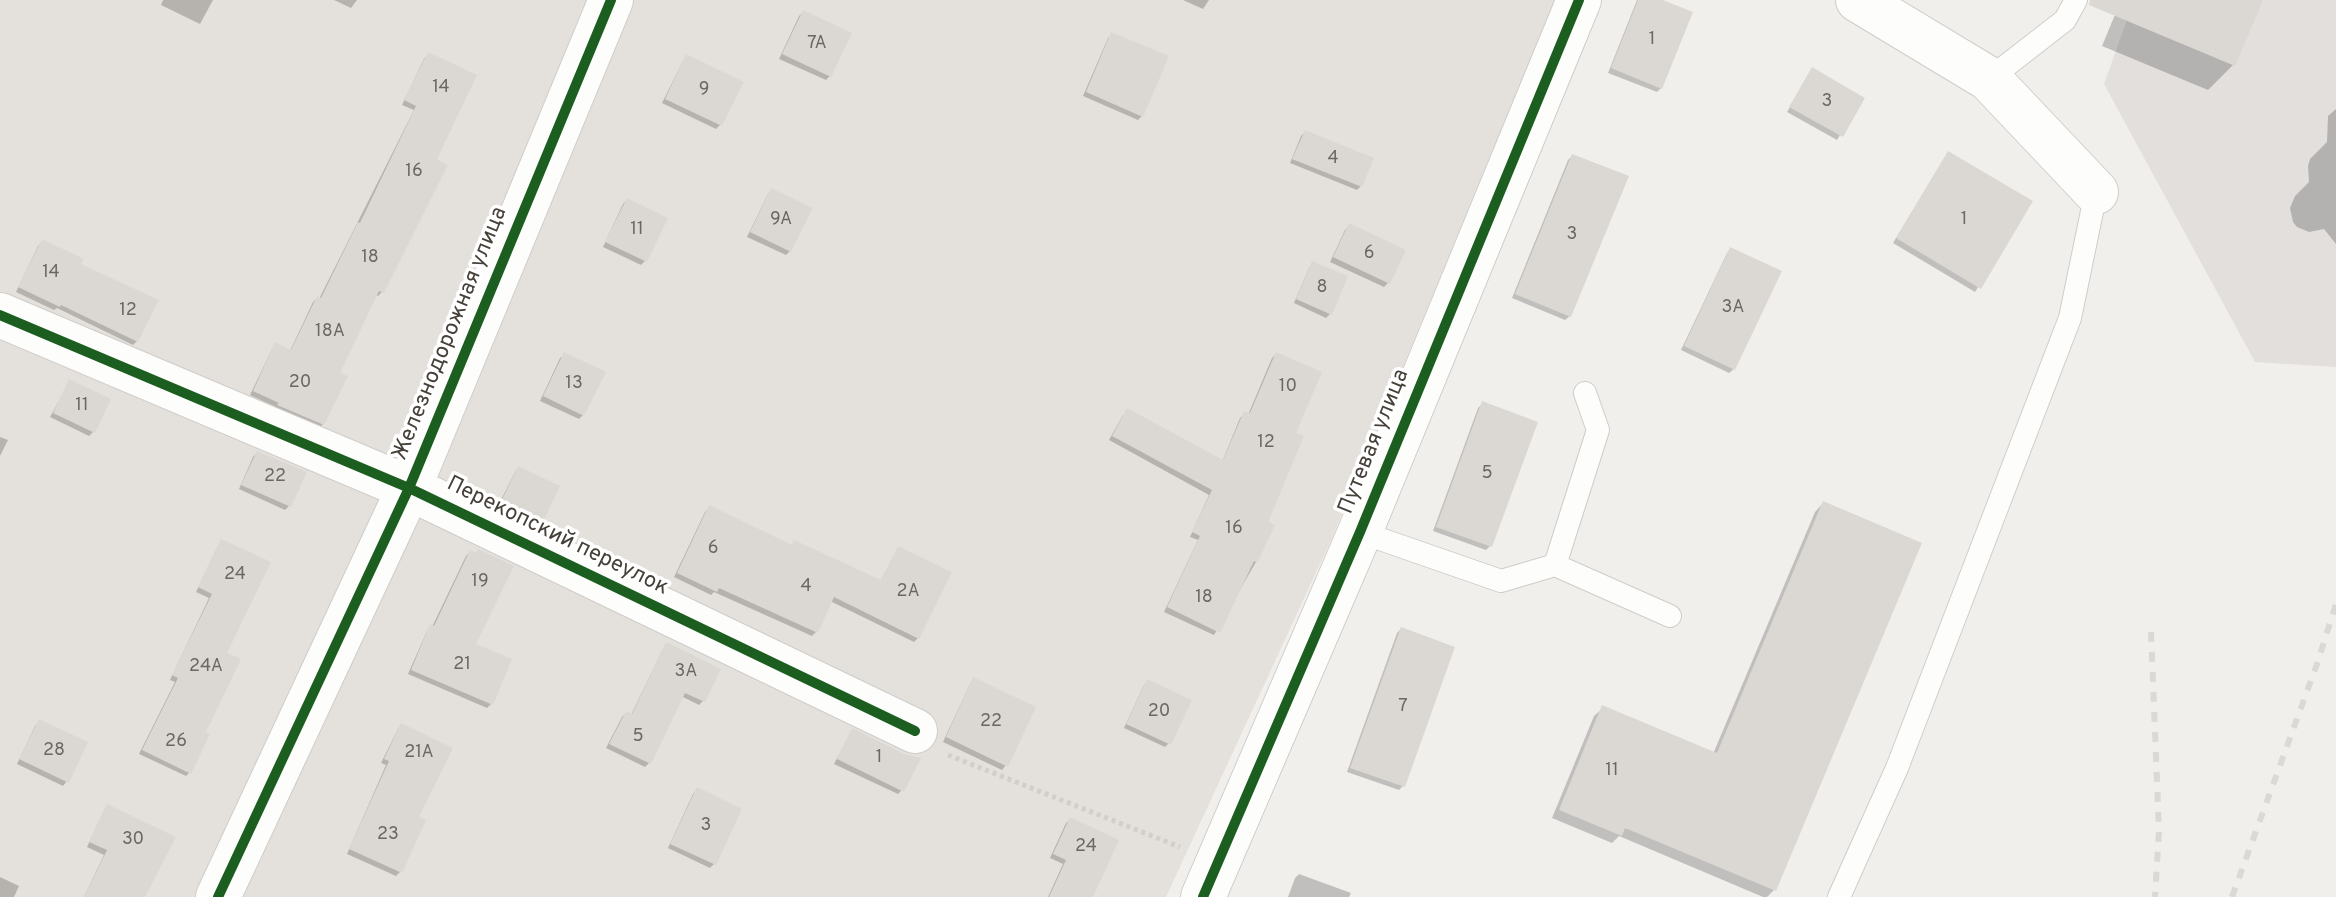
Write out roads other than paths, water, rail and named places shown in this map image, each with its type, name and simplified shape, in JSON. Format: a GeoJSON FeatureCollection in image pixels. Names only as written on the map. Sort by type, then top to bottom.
{"type":"FeatureCollection","features":[{"type":"Feature","properties":{"kind":"street","name":"Железнодорожная улица"},"geometry":{"type":"LineString","coordinates":[[218,897],[409,488],[611,0]]}},
{"type":"Feature","properties":{"kind":"street","name":"Путевая улица"},"geometry":{"type":"LineString","coordinates":[[1211,880],[1360,532],[1579,0]]}},
{"type":"Feature","properties":{"kind":"street"},"geometry":{"type":"LineString","coordinates":[[1858,0],[1989,79],[2096,192]]}},
{"type":"Feature","properties":{"kind":"street","name":"Перекопский переулок"},"geometry":{"type":"LineString","coordinates":[[0,315],[409,488],[915,731]]}},
{"type":"Feature","properties":{"kind":"lane"},"geometry":{"type":"LineString","coordinates":[[1989,79],[2065,20],[2076,0]]}},
{"type":"Feature","properties":{"kind":"lane"},"geometry":{"type":"LineString","coordinates":[[1839,897],[1897,768],[2070,318],[2096,192]]}},
{"type":"Feature","properties":{"kind":"lane"},"geometry":{"type":"LineString","coordinates":[[1555,565],[1598,430],[1585,393]]}},
{"type":"Feature","properties":{"kind":"lane"},"geometry":{"type":"LineString","coordinates":[[1360,532],[1501,581],[1555,565],[1670,616]]}},
{"type":"Feature","properties":{"kind":"railway"},"geometry":{"type":"LineString","coordinates":[[2232,897],[2336,604]]}},
{"type":"Feature","properties":{"kind":"railway"},"geometry":{"type":"LineString","coordinates":[[2151,632],[2159,831],[2155,897]]}}]}
